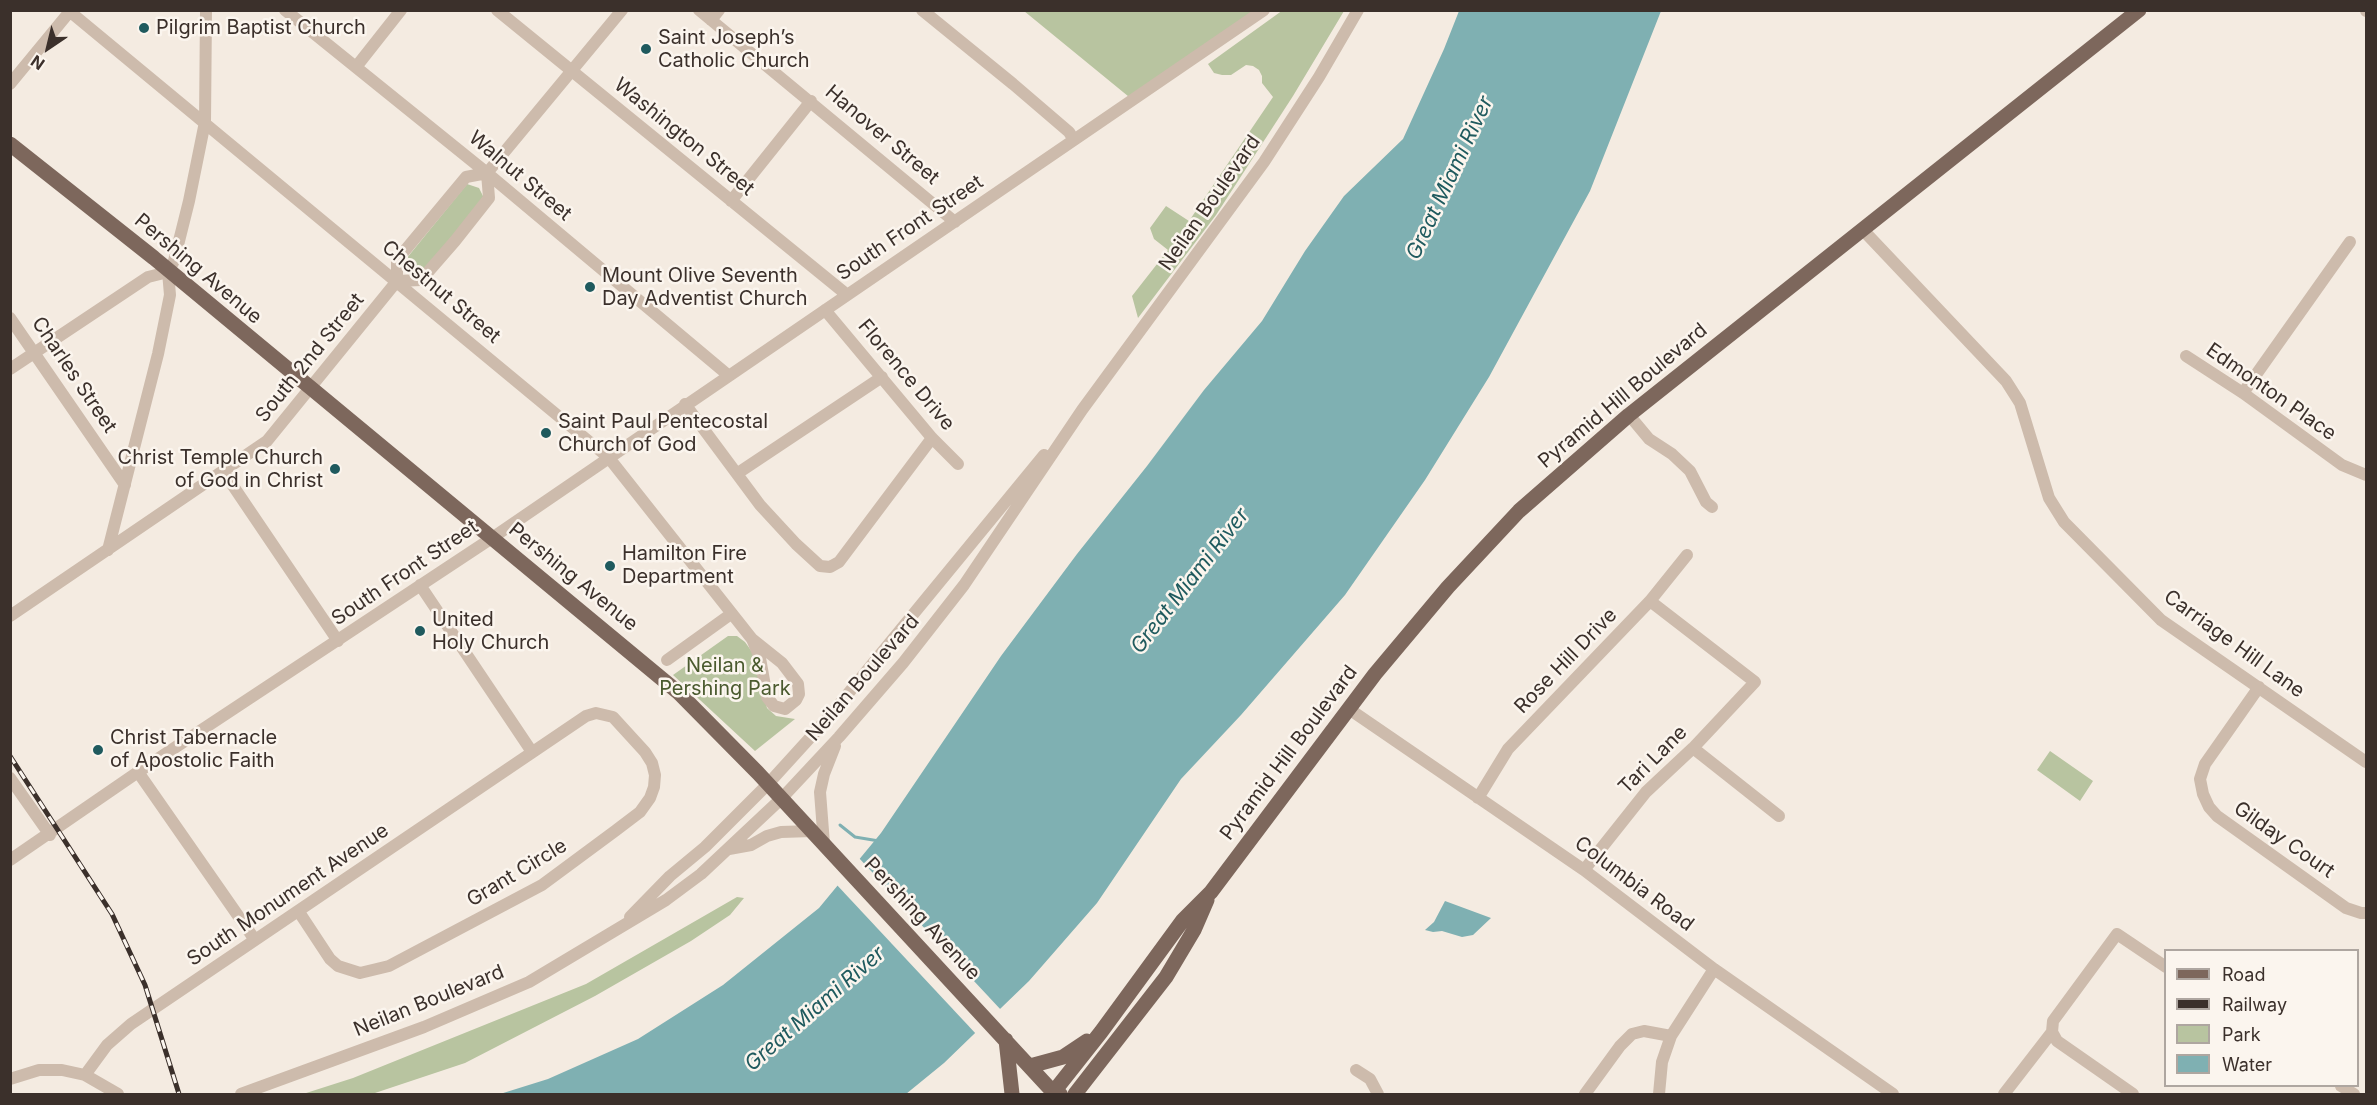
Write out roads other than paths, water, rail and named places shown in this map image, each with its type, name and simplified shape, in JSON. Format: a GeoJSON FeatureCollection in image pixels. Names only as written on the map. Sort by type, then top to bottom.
{"type":"FeatureCollection","features":[{"type":"Feature","properties":{"kind":"main road","name":"Pyramid Hill Boulevard"},"geometry":{"type":"LineString","coordinates":[[1055,1094],[1183,920],[1210,891],[1410,631],[1482,549],[1519,512],[1629,415],[2139,10]]}},
{"type":"Feature","properties":{"kind":"main road","name":"Pershing Avenue"},"geometry":{"type":"LineString","coordinates":[[10,144],[679,693],[782,798],[818,825],[824,844],[1055,1094]]}},
{"type":"Feature","properties":{"kind":"main road","name":"Pyramid Hill Boulevard"},"geometry":{"type":"LineString","coordinates":[[1075,1095],[1166,977],[1194,930],[1210,891]]}},
{"type":"Feature","properties":{"kind":"main road"},"geometry":{"type":"LineString","coordinates":[[1030,1066],[1063,1057],[1101,1032]]}},
{"type":"Feature","properties":{"kind":"main road"},"geometry":{"type":"LineString","coordinates":[[1006,1040],[1012,1089]]}},
{"type":"Feature","properties":{"kind":"street"},"geometry":{"type":"LineString","coordinates":[[108,550],[170,295],[168,272],[174,261],[189,201],[205,122],[206,10]]}},
{"type":"Feature","properties":{"kind":"street","name":"Walnut Street"},"geometry":{"type":"LineString","coordinates":[[285,10],[487,173],[728,375]]}},
{"type":"Feature","properties":{"kind":"street"},"geometry":{"type":"LineString","coordinates":[[356,67],[401,10]]}},
{"type":"Feature","properties":{"kind":"street","name":"Washington Street"},"geometry":{"type":"LineString","coordinates":[[497,10],[846,294]]}},
{"type":"Feature","properties":{"kind":"street","name":"South 2nd Street"},"geometry":{"type":"LineString","coordinates":[[10,616],[267,441],[397,281],[397,260],[466,177],[487,173],[622,10]]}},
{"type":"Feature","properties":{"kind":"street","name":"Hanover Street"},"geometry":{"type":"LineString","coordinates":[[699,10],[715,15],[811,101],[955,222]]}},
{"type":"Feature","properties":{"kind":"street"},"geometry":{"type":"LineString","coordinates":[[922,10],[1069,132],[1074,141]]}},
{"type":"Feature","properties":{"kind":"street","name":"South Front Street"},"geometry":{"type":"LineString","coordinates":[[10,860],[50,835],[138,772],[492,538],[1264,10]]}},
{"type":"Feature","properties":{"kind":"street","name":"Neilan Boulevard"},"geometry":{"type":"LineString","coordinates":[[241,1095],[424,1027],[519,986],[666,900],[729,849],[782,798],[903,663],[964,585],[1082,410],[1264,162],[1319,77],[1358,10]]}},
{"type":"Feature","properties":{"kind":"street"},"geometry":{"type":"LineString","coordinates":[[10,84],[70,11]]}},
{"type":"Feature","properties":{"kind":"street","name":"Chestnut Street"},"geometry":{"type":"LineString","coordinates":[[70,11],[609,458],[731,614],[752,639],[782,663],[798,684],[799,694],[796,700],[785,709],[774,706],[767,697],[760,658],[752,639]]}},
{"type":"Feature","properties":{"kind":"street"},"geometry":{"type":"LineString","coordinates":[[731,201],[811,101]]}},
{"type":"Feature","properties":{"kind":"street"},"geometry":{"type":"LineString","coordinates":[[397,281],[421,280],[455,240],[489,198],[487,173]]}},
{"type":"Feature","properties":{"kind":"street","name":"Carriage Hill Lane"},"geometry":{"type":"LineString","coordinates":[[1863,230],[2006,381],[2020,403],[2049,498],[2064,522],[2161,620],[2367,762]]}},
{"type":"Feature","properties":{"kind":"street"},"geometry":{"type":"LineString","coordinates":[[2243,393],[2350,242]]}},
{"type":"Feature","properties":{"kind":"street"},"geometry":{"type":"LineString","coordinates":[[10,369],[148,277],[168,272]]}},
{"type":"Feature","properties":{"kind":"street","name":"Florence Drive"},"geometry":{"type":"LineString","coordinates":[[825,310],[932,438],[958,464]]}},
{"type":"Feature","properties":{"kind":"street","name":"Charles Street"},"geometry":{"type":"LineString","coordinates":[[10,318],[125,485]]}},
{"type":"Feature","properties":{"kind":"street","name":"Edmonton Place"},"geometry":{"type":"LineString","coordinates":[[2186,356],[2243,393],[2342,465],[2367,475]]}},
{"type":"Feature","properties":{"kind":"street"},"geometry":{"type":"LineString","coordinates":[[738,473],[882,377]]}},
{"type":"Feature","properties":{"kind":"street"},"geometry":{"type":"LineString","coordinates":[[685,404],[760,505],[820,566],[830,567],[839,562],[932,438]]}},
{"type":"Feature","properties":{"kind":"street","name":"Neilan Boulevard"},"geometry":{"type":"LineString","coordinates":[[624,925],[645,900],[705,847],[768,784],[835,709],[924,603],[996,511],[1082,410]]}},
{"type":"Feature","properties":{"kind":"street"},"geometry":{"type":"LineString","coordinates":[[1629,415],[1649,439],[1672,454],[1690,471],[1706,502],[1712,507]]}},
{"type":"Feature","properties":{"kind":"street"},"geometry":{"type":"LineString","coordinates":[[223,471],[338,641]]}},
{"type":"Feature","properties":{"kind":"street","name":"Rose Hill Drive"},"geometry":{"type":"LineString","coordinates":[[1478,798],[1508,750],[1650,601],[1687,555]]}},
{"type":"Feature","properties":{"kind":"street"},"geometry":{"type":"LineString","coordinates":[[420,585],[532,752]]}},
{"type":"Feature","properties":{"kind":"street","name":"Tari Lane"},"geometry":{"type":"LineString","coordinates":[[1584,870],[1646,792],[1693,748],[1755,682],[1650,601]]}},
{"type":"Feature","properties":{"kind":"street"},"geometry":{"type":"LineString","coordinates":[[667,660],[731,614]]}},
{"type":"Feature","properties":{"kind":"street","name":"Gilday Court"},"geometry":{"type":"LineString","coordinates":[[2259,687],[2205,764],[2200,779],[2209,807],[2217,816],[2346,908],[2367,913]]}},
{"type":"Feature","properties":{"kind":"street","name":"Columbia Road"},"geometry":{"type":"LineString","coordinates":[[1349,709],[1584,870],[1714,969],[1893,1095]]}},
{"type":"Feature","properties":{"kind":"street","name":"Grant Circle"},"geometry":{"type":"LineString","coordinates":[[299,912],[330,959],[349,970],[360,973],[372,972],[404,960],[542,885],[640,812],[650,798],[654,787],[655,775],[652,763],[613,717],[596,713],[586,716]]}},
{"type":"Feature","properties":{"kind":"street","name":"South Monument Avenue"},"geometry":{"type":"LineString","coordinates":[[85,1075],[117,1035],[586,716]]}},
{"type":"Feature","properties":{"kind":"street"},"geometry":{"type":"LineString","coordinates":[[729,849],[751,845],[780,832],[818,825],[821,783],[839,737]]}},
{"type":"Feature","properties":{"kind":"street"},"geometry":{"type":"LineString","coordinates":[[1693,748],[1779,816]]}},
{"type":"Feature","properties":{"kind":"street"},"geometry":{"type":"LineString","coordinates":[[138,772],[255,940]]}},
{"type":"Feature","properties":{"kind":"street"},"geometry":{"type":"LineString","coordinates":[[10,778],[50,835]]}},
{"type":"Feature","properties":{"kind":"street"},"geometry":{"type":"LineString","coordinates":[[2004,1095],[2052,1032],[2053,1021],[2117,934],[2164,966]]}},
{"type":"Feature","properties":{"kind":"street"},"geometry":{"type":"LineString","coordinates":[[1659,1095],[1662,1062],[1671,1036],[1714,969]]}},
{"type":"Feature","properties":{"kind":"street"},"geometry":{"type":"LineString","coordinates":[[1585,1095],[1620,1046],[1632,1034],[1644,1031],[1671,1036]]}},
{"type":"Feature","properties":{"kind":"street"},"geometry":{"type":"LineString","coordinates":[[2052,1032],[2057,1041],[2133,1095]]}},
{"type":"Feature","properties":{"kind":"street"},"geometry":{"type":"LineString","coordinates":[[10,1079],[25,1073],[50,1069],[85,1075],[118,1095]]}},
{"type":"Feature","properties":{"kind":"street"},"geometry":{"type":"LineString","coordinates":[[1356,1070],[1370,1079],[1378,1095]]}},
{"type":"Feature","properties":{"kind":"water","name":"Great Miami River"},"geometry":{"type":"Polygon","coordinates":[[[1459,11],[1661,11],[1590,191],[1489,377],[1425,480],[1345,595],[1241,715],[1181,779],[1097,903],[1029,981],[944,1063],[906,1094],[500,1094],[548,1079],[638,1039],[723,985],[819,908],[881,833],[1001,656],[1077,554],[1204,390],[1262,321],[1305,251],[1344,196],[1403,139],[1459,11]]]}},
{"type":"Feature","properties":{"kind":"water"},"geometry":{"type":"Polygon","coordinates":[[[1445,901],[1491,918],[1473,935],[1462,937],[1442,931],[1425,930],[1434,922],[1445,901]]]}},
{"type":"Feature","properties":{"kind":"waterway"},"geometry":{"type":"LineString","coordinates":[[840,825],[855,837],[879,841]]}},
{"type":"Feature","properties":{"kind":"railway"},"geometry":{"type":"LineString","coordinates":[[10,756],[112,914],[145,985],[179,1094]]}},
{"type":"Feature","properties":{"kind":"place","name":"Pilgrim Baptist Church"},"geometry":{"type":"Point","coordinates":[144,28]}},
{"type":"Feature","properties":{"kind":"place","name":"Saint Joseph’s Catholic Church"},"geometry":{"type":"Point","coordinates":[646,49]}},
{"type":"Feature","properties":{"kind":"place","name":"Mount Olive Seventh Day Adventist Church"},"geometry":{"type":"Point","coordinates":[590,287]}},
{"type":"Feature","properties":{"kind":"place","name":"Saint Paul Pentecostal Church of God"},"geometry":{"type":"Point","coordinates":[546,433]}},
{"type":"Feature","properties":{"kind":"place","name":"Christ Temple Church of God in Christ"},"geometry":{"type":"Point","coordinates":[335,469]}},
{"type":"Feature","properties":{"kind":"place","name":"Hamilton Fire Department"},"geometry":{"type":"Point","coordinates":[610,566]}},
{"type":"Feature","properties":{"kind":"place","name":"United Holy Church"},"geometry":{"type":"Point","coordinates":[420,631]}},
{"type":"Feature","properties":{"kind":"place","name":"Christ Tabernacle of Apostolic Faith"},"geometry":{"type":"Point","coordinates":[98,750]}},
{"type":"Feature","properties":{"kind":"park label","name":"Neilan & Pershing Park"},"geometry":{"type":"Point","coordinates":[725,678]}}]}
